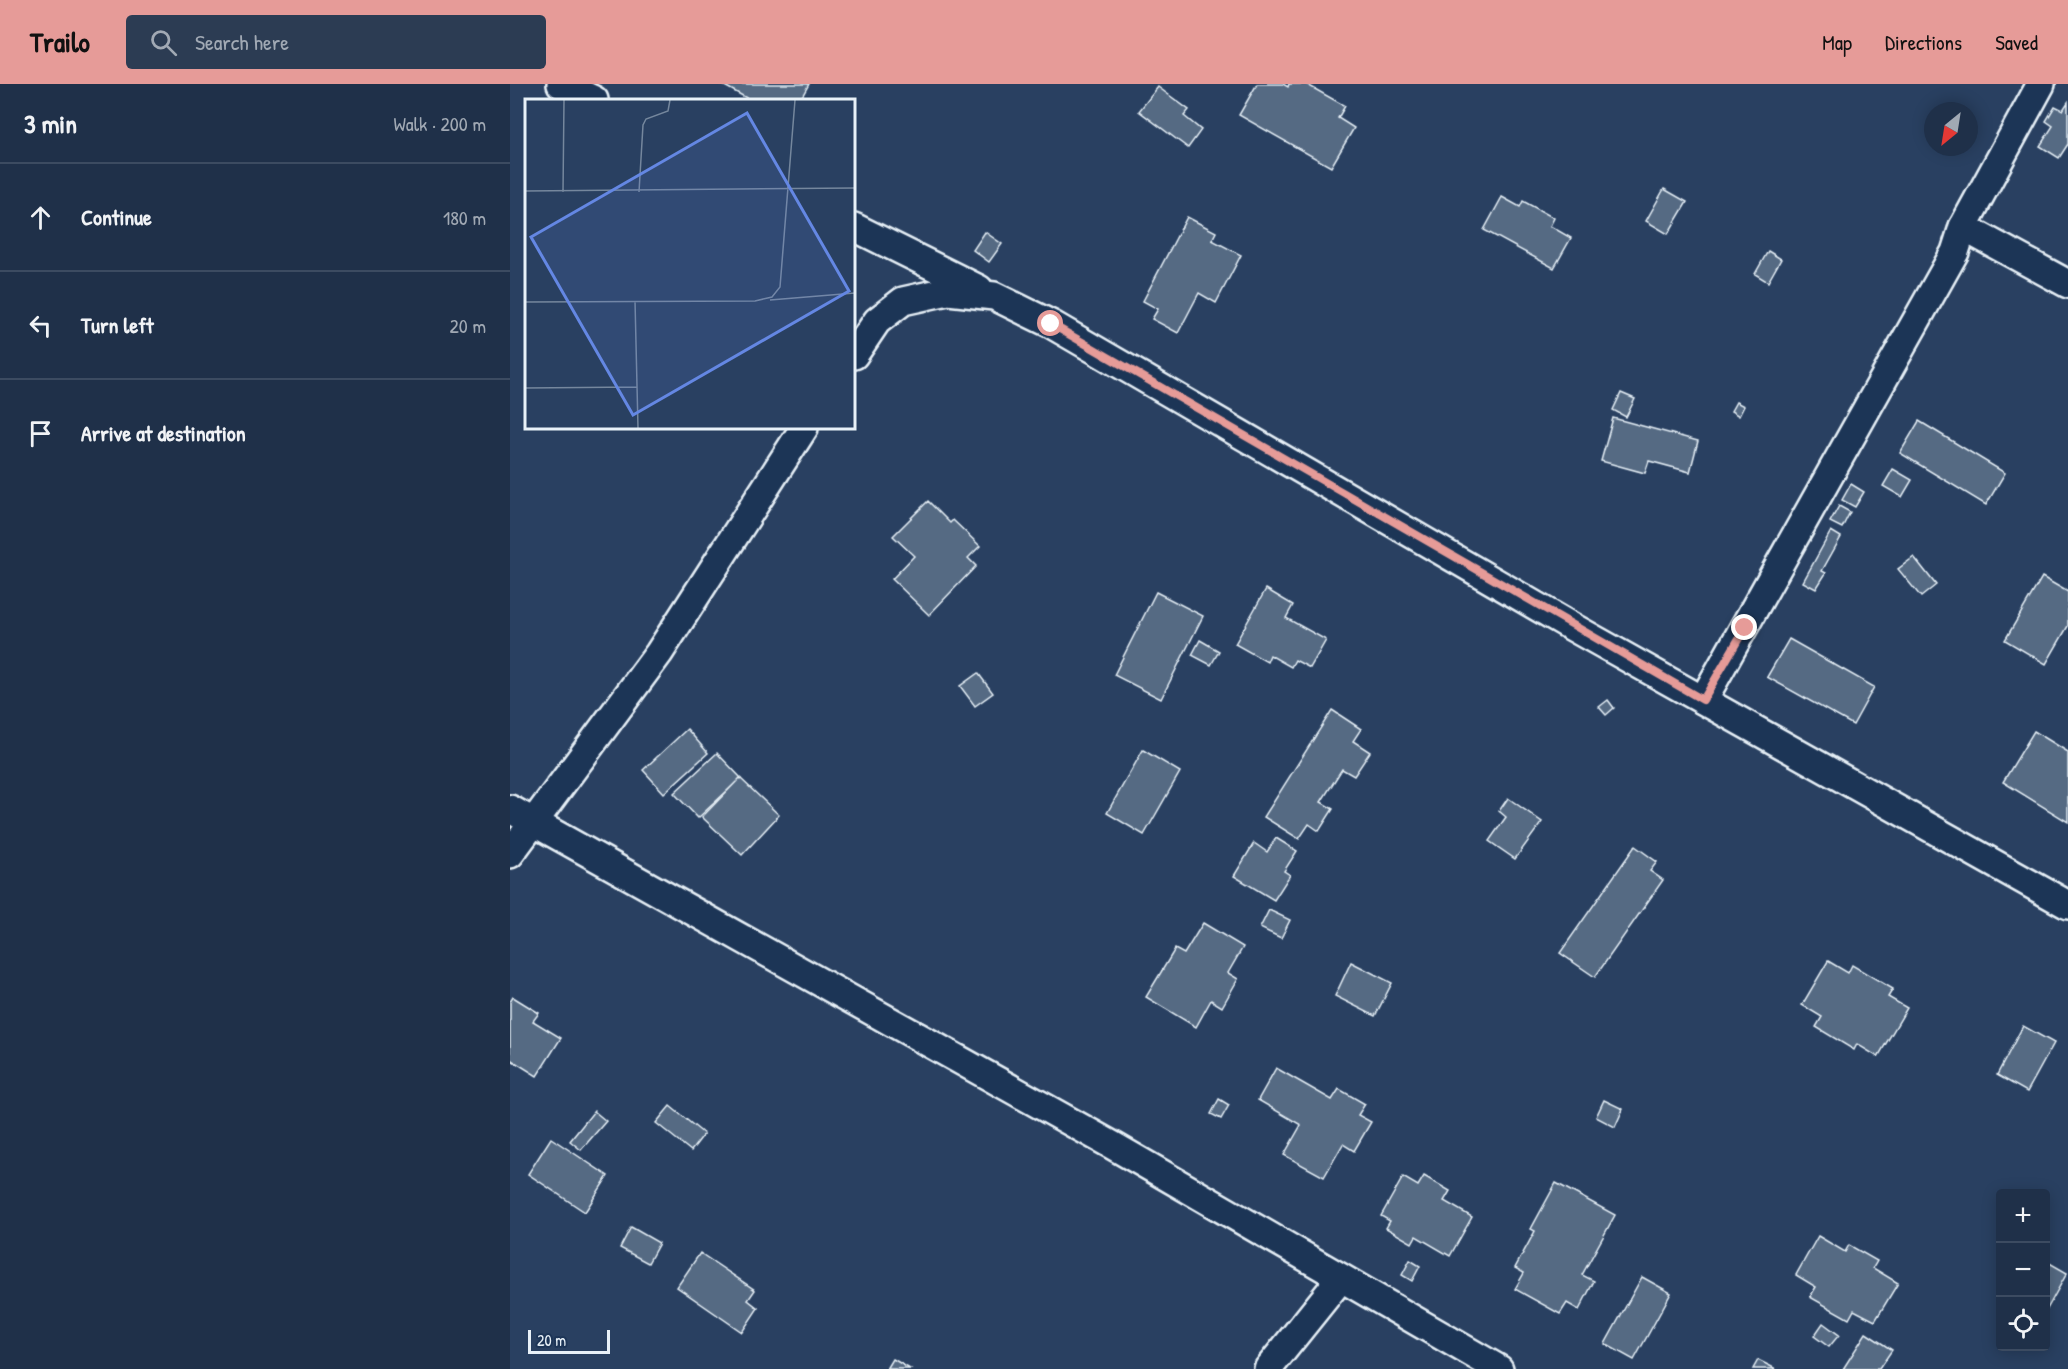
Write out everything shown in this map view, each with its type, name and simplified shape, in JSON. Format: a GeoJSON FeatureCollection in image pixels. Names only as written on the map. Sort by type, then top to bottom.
{"type":"FeatureCollection","features":[{"type":"Feature","properties":{"kind":"street"},"geometry":{"type":"LineString","coordinates":[[561,84],[592,99]]}},
{"type":"Feature","properties":{"kind":"street"},"geometry":{"type":"LineString","coordinates":[[1703,700],[1955,252],[1963,227],[2041,84]]}},
{"type":"Feature","properties":{"kind":"street"},"geometry":{"type":"LineString","coordinates":[[855,227],[1051,324],[1703,700],[2068,905]]}},
{"type":"Feature","properties":{"kind":"street"},"geometry":{"type":"LineString","coordinates":[[1963,227],[2068,284]]}},
{"type":"Feature","properties":{"kind":"street"},"geometry":{"type":"LineString","coordinates":[[855,354],[877,321],[903,301],[948,291],[994,296]]}},
{"type":"Feature","properties":{"kind":"street"},"geometry":{"type":"LineString","coordinates":[[510,854],[521,815],[659,653],[803,429]]}},
{"type":"Feature","properties":{"kind":"street"},"geometry":{"type":"LineString","coordinates":[[521,815],[1112,1145],[1499,1369]]}},
{"type":"Feature","properties":{"kind":"street"},"geometry":{"type":"LineString","coordinates":[[1268,1369],[1341,1278]]}},
{"type":"Feature","properties":{"kind":"building"},"geometry":{"type":"Polygon","coordinates":[[[721,84],[809,84],[801,99],[748,99],[721,84]]]}},
{"type":"Feature","properties":{"kind":"building"},"geometry":{"type":"Polygon","coordinates":[[[1257,84],[1283,84],[1288,87],[1289,84],[1306,84],[1345,106],[1338,118],[1354,128],[1331,167],[1239,115],[1257,84]]]}},
{"type":"Feature","properties":{"kind":"building"},"geometry":{"type":"Polygon","coordinates":[[[1158,87],[1189,110],[1184,116],[1201,130],[1188,148],[1139,111],[1158,87]]]}},
{"type":"Feature","properties":{"kind":"building"},"geometry":{"type":"Polygon","coordinates":[[[2068,102],[2068,144],[2059,158],[2040,146],[2053,126],[2046,121],[2055,106],[2063,110],[2068,102]]]}},
{"type":"Feature","properties":{"kind":"building"},"geometry":{"type":"Polygon","coordinates":[[[1664,189],[1687,202],[1668,234],[1646,221],[1664,189]]]}},
{"type":"Feature","properties":{"kind":"building"},"geometry":{"type":"Polygon","coordinates":[[[1502,197],[1520,207],[1523,201],[1554,218],[1550,226],[1571,238],[1554,268],[1484,230],[1502,197]]]}},
{"type":"Feature","properties":{"kind":"building"},"geometry":{"type":"Polygon","coordinates":[[[1187,217],[1216,232],[1212,240],[1241,255],[1216,303],[1199,293],[1178,333],[1152,319],[1158,309],[1143,301],[1187,217]]]}},
{"type":"Feature","properties":{"kind":"building"},"geometry":{"type":"Polygon","coordinates":[[[985,232],[1002,244],[989,262],[973,250],[985,232]]]}},
{"type":"Feature","properties":{"kind":"building"},"geometry":{"type":"Polygon","coordinates":[[[1768,251],[1781,259],[1768,282],[1755,274],[1768,251]]]}},
{"type":"Feature","properties":{"kind":"building"},"geometry":{"type":"Polygon","coordinates":[[[1621,393],[1635,399],[1626,417],[1613,410],[1621,393]]]}},
{"type":"Feature","properties":{"kind":"building"},"geometry":{"type":"Polygon","coordinates":[[[1736,402],[1744,406],[1739,416],[1731,411],[1736,402]]]}},
{"type":"Feature","properties":{"kind":"building"},"geometry":{"type":"Polygon","coordinates":[[[1613,418],[1698,441],[1690,472],[1649,461],[1645,473],[1601,461],[1613,418]]]}},
{"type":"Feature","properties":{"kind":"building"},"geometry":{"type":"Polygon","coordinates":[[[1919,421],[2005,473],[1986,505],[1900,453],[1919,421]]]}},
{"type":"Feature","properties":{"kind":"building"},"geometry":{"type":"Polygon","coordinates":[[[1893,469],[1912,480],[1902,497],[1883,486],[1893,469]]]}},
{"type":"Feature","properties":{"kind":"building"},"geometry":{"type":"Polygon","coordinates":[[[1851,484],[1864,492],[1855,507],[1842,500],[1851,484]]]}},
{"type":"Feature","properties":{"kind":"building"},"geometry":{"type":"Polygon","coordinates":[[[928,501],[950,523],[953,520],[980,546],[968,558],[976,566],[929,615],[892,579],[914,556],[893,536],[928,501]]]}},
{"type":"Feature","properties":{"kind":"building"},"geometry":{"type":"Polygon","coordinates":[[[1839,506],[1850,512],[1842,528],[1830,522],[1839,506]]]}},
{"type":"Feature","properties":{"kind":"building"},"geometry":{"type":"Polygon","coordinates":[[[1831,531],[1841,537],[1822,571],[1826,573],[1816,589],[1803,582],[1831,531]]]}},
{"type":"Feature","properties":{"kind":"building"},"geometry":{"type":"Polygon","coordinates":[[[1914,557],[1936,585],[1921,597],[1898,569],[1914,557]]]}},
{"type":"Feature","properties":{"kind":"building"},"geometry":{"type":"Polygon","coordinates":[[[2042,577],[2068,592],[2068,626],[2046,664],[2005,640],[2042,577]]]}},
{"type":"Feature","properties":{"kind":"building"},"geometry":{"type":"Polygon","coordinates":[[[1266,589],[1293,605],[1286,618],[1326,640],[1310,668],[1295,660],[1291,667],[1270,655],[1267,662],[1235,644],[1266,589]]]}},
{"type":"Feature","properties":{"kind":"building"},"geometry":{"type":"Polygon","coordinates":[[[1156,592],[1203,616],[1161,699],[1114,675],[1156,592]]]}},
{"type":"Feature","properties":{"kind":"building"},"geometry":{"type":"Polygon","coordinates":[[[1789,639],[1874,687],[1853,725],[1767,677],[1789,639]]]}},
{"type":"Feature","properties":{"kind":"building"},"geometry":{"type":"Polygon","coordinates":[[[1200,640],[1219,651],[1211,665],[1192,655],[1200,640]]]}},
{"type":"Feature","properties":{"kind":"building"},"geometry":{"type":"Polygon","coordinates":[[[978,673],[993,693],[975,706],[960,686],[978,673]]]}},
{"type":"Feature","properties":{"kind":"building"},"geometry":{"type":"Polygon","coordinates":[[[1608,700],[1614,708],[1606,715],[1599,707],[1608,700]]]}},
{"type":"Feature","properties":{"kind":"building"},"geometry":{"type":"Polygon","coordinates":[[[1332,710],[1361,729],[1353,741],[1370,752],[1354,776],[1342,769],[1321,802],[1333,809],[1319,831],[1309,824],[1299,839],[1264,817],[1332,710]]]}},
{"type":"Feature","properties":{"kind":"building"},"geometry":{"type":"Polygon","coordinates":[[[687,729],[708,753],[664,793],[643,770],[687,729]]]}},
{"type":"Feature","properties":{"kind":"building"},"geometry":{"type":"Polygon","coordinates":[[[2034,731],[2068,752],[2068,822],[2003,782],[2034,731]]]}},
{"type":"Feature","properties":{"kind":"building"},"geometry":{"type":"Polygon","coordinates":[[[1143,750],[1180,772],[1144,835],[1107,813],[1143,750]]]}},
{"type":"Feature","properties":{"kind":"building"},"geometry":{"type":"Polygon","coordinates":[[[717,753],[741,778],[698,818],[674,793],[717,753]]]}},
{"type":"Feature","properties":{"kind":"building"},"geometry":{"type":"Polygon","coordinates":[[[740,778],[779,815],[742,855],[702,817],[740,778]]]}},
{"type":"Feature","properties":{"kind":"building"},"geometry":{"type":"Polygon","coordinates":[[[1508,798],[1542,822],[1515,859],[1489,841],[1506,817],[1499,811],[1508,798]]]}},
{"type":"Feature","properties":{"kind":"building"},"geometry":{"type":"Polygon","coordinates":[[[1276,838],[1297,851],[1284,871],[1290,875],[1274,900],[1234,876],[1254,843],[1267,852],[1276,838]]]}},
{"type":"Feature","properties":{"kind":"building"},"geometry":{"type":"Polygon","coordinates":[[[1635,846],[1657,862],[1650,871],[1663,880],[1595,977],[1560,953],[1635,846]]]}},
{"type":"Feature","properties":{"kind":"building"},"geometry":{"type":"Polygon","coordinates":[[[1269,910],[1290,920],[1281,938],[1260,928],[1269,910]]]}},
{"type":"Feature","properties":{"kind":"building"},"geometry":{"type":"Polygon","coordinates":[[[1203,923],[1243,947],[1228,973],[1238,979],[1222,1007],[1211,1000],[1196,1027],[1146,997],[1175,949],[1184,954],[1203,923]]]}},
{"type":"Feature","properties":{"kind":"building"},"geometry":{"type":"Polygon","coordinates":[[[1828,961],[1848,973],[1852,965],[1893,989],[1888,997],[1907,1008],[1878,1057],[1857,1044],[1854,1050],[1816,1027],[1822,1017],[1802,1005],[1828,961]]]}},
{"type":"Feature","properties":{"kind":"building"},"geometry":{"type":"Polygon","coordinates":[[[1351,962],[1392,983],[1375,1016],[1335,996],[1351,962]]]}},
{"type":"Feature","properties":{"kind":"building"},"geometry":{"type":"Polygon","coordinates":[[[513,997],[539,1013],[533,1021],[561,1038],[537,1076],[510,1059],[510,1002],[513,997]]]}},
{"type":"Feature","properties":{"kind":"building"},"geometry":{"type":"Polygon","coordinates":[[[2023,1026],[2054,1043],[2027,1092],[1997,1075],[2023,1026]]]}},
{"type":"Feature","properties":{"kind":"building"},"geometry":{"type":"Polygon","coordinates":[[[1276,1068],[1332,1100],[1339,1089],[1365,1104],[1358,1115],[1371,1122],[1354,1151],[1343,1144],[1324,1177],[1284,1155],[1301,1125],[1258,1100],[1276,1068]]]}},
{"type":"Feature","properties":{"kind":"building"},"geometry":{"type":"Polygon","coordinates":[[[1219,1099],[1229,1105],[1221,1119],[1211,1114],[1219,1099]]]}},
{"type":"Feature","properties":{"kind":"building"},"geometry":{"type":"Polygon","coordinates":[[[1604,1100],[1623,1109],[1615,1127],[1596,1117],[1604,1100]]]}},
{"type":"Feature","properties":{"kind":"building"},"geometry":{"type":"Polygon","coordinates":[[[670,1106],[704,1134],[691,1151],[656,1123],[670,1106]]]}},
{"type":"Feature","properties":{"kind":"building"},"geometry":{"type":"Polygon","coordinates":[[[594,1111],[606,1121],[581,1150],[570,1141],[594,1111]]]}},
{"type":"Feature","properties":{"kind":"building"},"geometry":{"type":"Polygon","coordinates":[[[551,1138],[608,1176],[585,1212],[528,1174],[551,1138]]]}},
{"type":"Feature","properties":{"kind":"building"},"geometry":{"type":"Polygon","coordinates":[[[1424,1176],[1450,1191],[1444,1201],[1472,1217],[1450,1256],[1416,1236],[1412,1243],[1386,1228],[1390,1221],[1381,1216],[1403,1177],[1418,1186],[1424,1176]]]}},
{"type":"Feature","properties":{"kind":"building"},"geometry":{"type":"Polygon","coordinates":[[[1556,1183],[1615,1215],[1582,1275],[1594,1281],[1579,1310],[1567,1303],[1560,1314],[1515,1289],[1524,1273],[1515,1268],[1535,1231],[1531,1229],[1556,1183]]]}},
{"type":"Feature","properties":{"kind":"building"},"geometry":{"type":"Polygon","coordinates":[[[631,1227],[659,1243],[648,1263],[620,1248],[631,1227]]]}},
{"type":"Feature","properties":{"kind":"building"},"geometry":{"type":"Polygon","coordinates":[[[1818,1236],[1845,1252],[1849,1245],[1877,1261],[1873,1268],[1898,1283],[1875,1321],[1854,1310],[1849,1319],[1810,1297],[1816,1287],[1796,1275],[1818,1236]]]}},
{"type":"Feature","properties":{"kind":"building"},"geometry":{"type":"Polygon","coordinates":[[[700,1253],[755,1290],[748,1300],[758,1308],[742,1332],[677,1287],[700,1253]]]}},
{"type":"Feature","properties":{"kind":"building"},"geometry":{"type":"Polygon","coordinates":[[[1410,1260],[1420,1266],[1412,1281],[1402,1275],[1410,1260]]]}},
{"type":"Feature","properties":{"kind":"building"},"geometry":{"type":"Polygon","coordinates":[[[2050,1263],[2067,1273],[2050,1304],[2050,1263]]]}},
{"type":"Feature","properties":{"kind":"building"},"geometry":{"type":"Polygon","coordinates":[[[1642,1277],[1671,1293],[1634,1360],[1605,1344],[1642,1277]]]}},
{"type":"Feature","properties":{"kind":"building"},"geometry":{"type":"Polygon","coordinates":[[[1823,1323],[1839,1335],[1829,1347],[1814,1336],[1823,1323]]]}},
{"type":"Feature","properties":{"kind":"building"},"geometry":{"type":"Polygon","coordinates":[[[1866,1333],[1892,1350],[1879,1369],[1843,1369],[1866,1333]]]}},
{"type":"Feature","properties":{"kind":"building"},"geometry":{"type":"Polygon","coordinates":[[[893,1359],[910,1369],[887,1369],[893,1359]]]}},
{"type":"Feature","properties":{"kind":"building"},"geometry":{"type":"Polygon","coordinates":[[[1758,1360],[1776,1369],[1753,1369],[1758,1360]]]}},
{"type":"Feature","properties":{"kind":"route"},"geometry":{"type":"LineString","coordinates":[[1051,324],[1567,624],[1703,700],[1745,628]]}}]}
